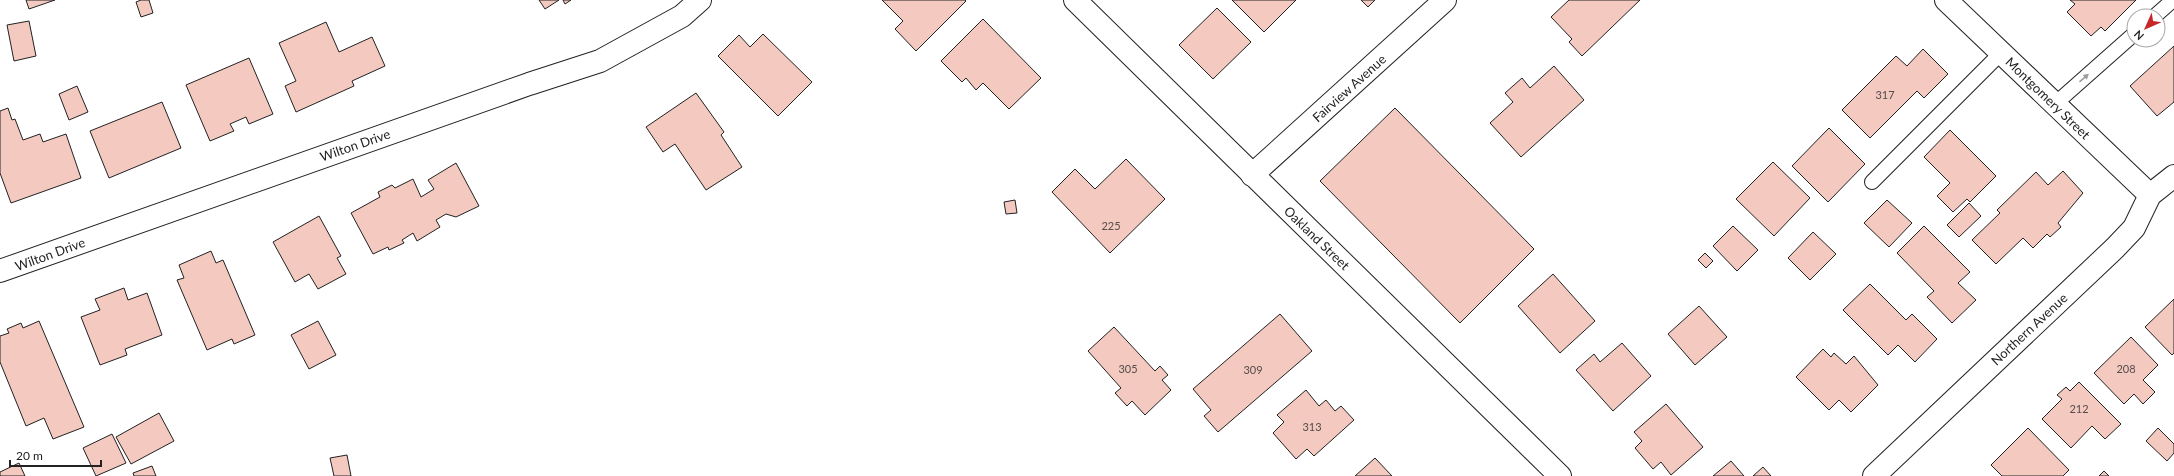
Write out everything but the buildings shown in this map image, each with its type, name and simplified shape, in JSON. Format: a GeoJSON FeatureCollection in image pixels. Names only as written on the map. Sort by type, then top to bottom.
{"type":"FeatureCollection","features":[{"type":"Feature","properties":{"kind":"street","name":"Wilton Drive"},"geometry":{"type":"LineString","coordinates":[[0,271],[529,84],[600,61],[682,16],[700,0]]}},
{"type":"Feature","properties":{"kind":"street","name":"Oakland Street"},"geometry":{"type":"LineString","coordinates":[[1075,0],[1560,476]]}},
{"type":"Feature","properties":{"kind":"street","name":"Fairview Avenue"},"geometry":{"type":"LineString","coordinates":[[1252,175],[1445,0]]}},
{"type":"Feature","properties":{"kind":"street","name":"Montgomery Street"},"geometry":{"type":"LineString","coordinates":[[1946,0],[2150,195]]}},
{"type":"Feature","properties":{"kind":"street","name":"Northern Avenue"},"geometry":{"type":"LineString","coordinates":[[1874,476],[2115,248],[2134,228],[2150,195],[2174,176]]}},
{"type":"Feature","properties":{"kind":"lane"},"geometry":{"type":"LineString","coordinates":[[2164,8],[2173,0]]}},
{"type":"Feature","properties":{"kind":"lane"},"geometry":{"type":"LineString","coordinates":[[2055,104],[2126,41]]}},
{"type":"Feature","properties":{"kind":"lane"},"geometry":{"type":"LineString","coordinates":[[1872,182],[2001,53]]}}]}
